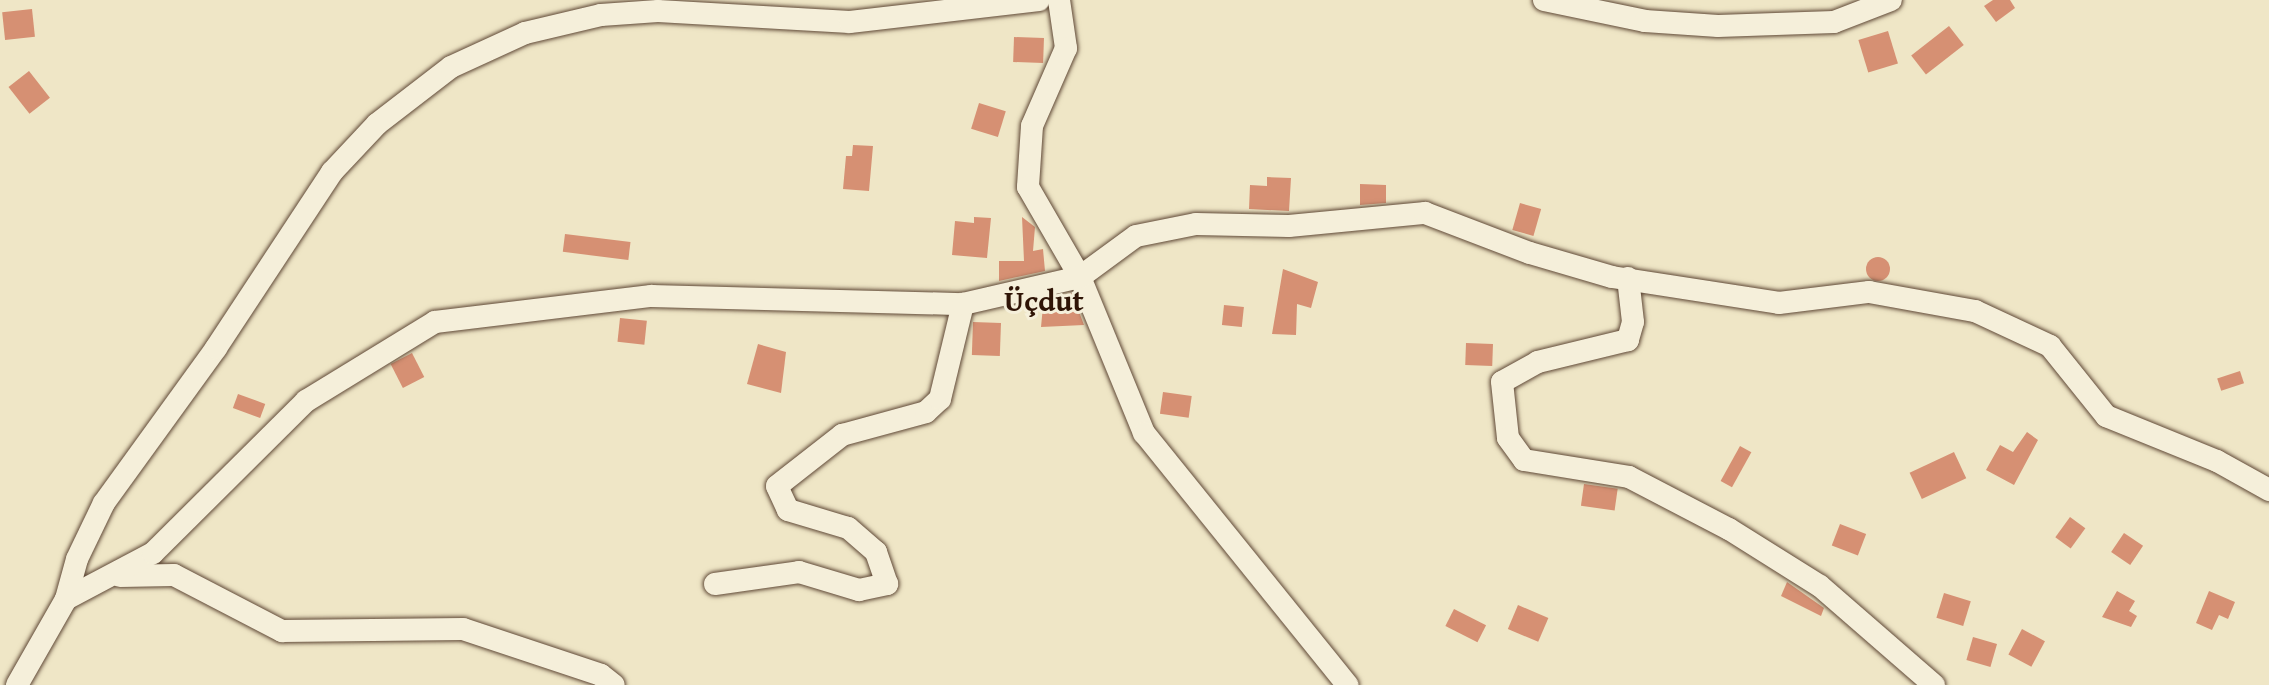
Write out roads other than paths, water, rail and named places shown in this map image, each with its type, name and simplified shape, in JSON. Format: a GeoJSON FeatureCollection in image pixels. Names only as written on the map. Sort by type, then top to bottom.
{"type":"FeatureCollection","features":[{"type":"Feature","properties":{"kind":"street"},"geometry":{"type":"LineString","coordinates":[[17,685],[66,599],[81,549],[104,503],[216,348],[332,172],[377,124],[451,67],[525,33],[601,15],[658,11],[850,22],[1039,0]]}},
{"type":"Feature","properties":{"kind":"street"},"geometry":{"type":"LineString","coordinates":[[1059,0],[1066,48],[1032,126],[1028,187],[1080,277],[1144,433],[1347,685]]}},
{"type":"Feature","properties":{"kind":"street"},"geometry":{"type":"LineString","coordinates":[[1544,0],[1645,21],[1718,26],[1834,22],[1891,0]]}},
{"type":"Feature","properties":{"kind":"street"},"geometry":{"type":"LineString","coordinates":[[66,599],[114,577],[153,553],[306,401],[353,367],[435,322],[651,296],[963,304],[1080,277],[1136,236],[1196,224],[1289,226],[1425,213],[1530,253],[1628,278],[1779,303],[1869,292],[1975,311],[2050,346],[2106,416],[2217,461],[2269,490]]}},
{"type":"Feature","properties":{"kind":"street"},"geometry":{"type":"LineString","coordinates":[[1628,278],[1633,322],[1628,340],[1538,362],[1502,382],[1508,438],[1524,460],[1629,477],[1729,529],[1820,586],[1934,685]]}},
{"type":"Feature","properties":{"kind":"street"},"geometry":{"type":"LineString","coordinates":[[715,584],[799,572],[859,590],[887,584],[876,552],[848,528],[788,510],[777,486],[842,435],[926,412],[940,399],[963,304]]}},
{"type":"Feature","properties":{"kind":"street"},"geometry":{"type":"LineString","coordinates":[[114,577],[174,575],[282,631],[463,629],[601,675],[614,685]]}},
{"type":"Feature","properties":{"kind":"district","name":"Üçdut"},"geometry":{"type":"Point","coordinates":[1044,300]}}]}
